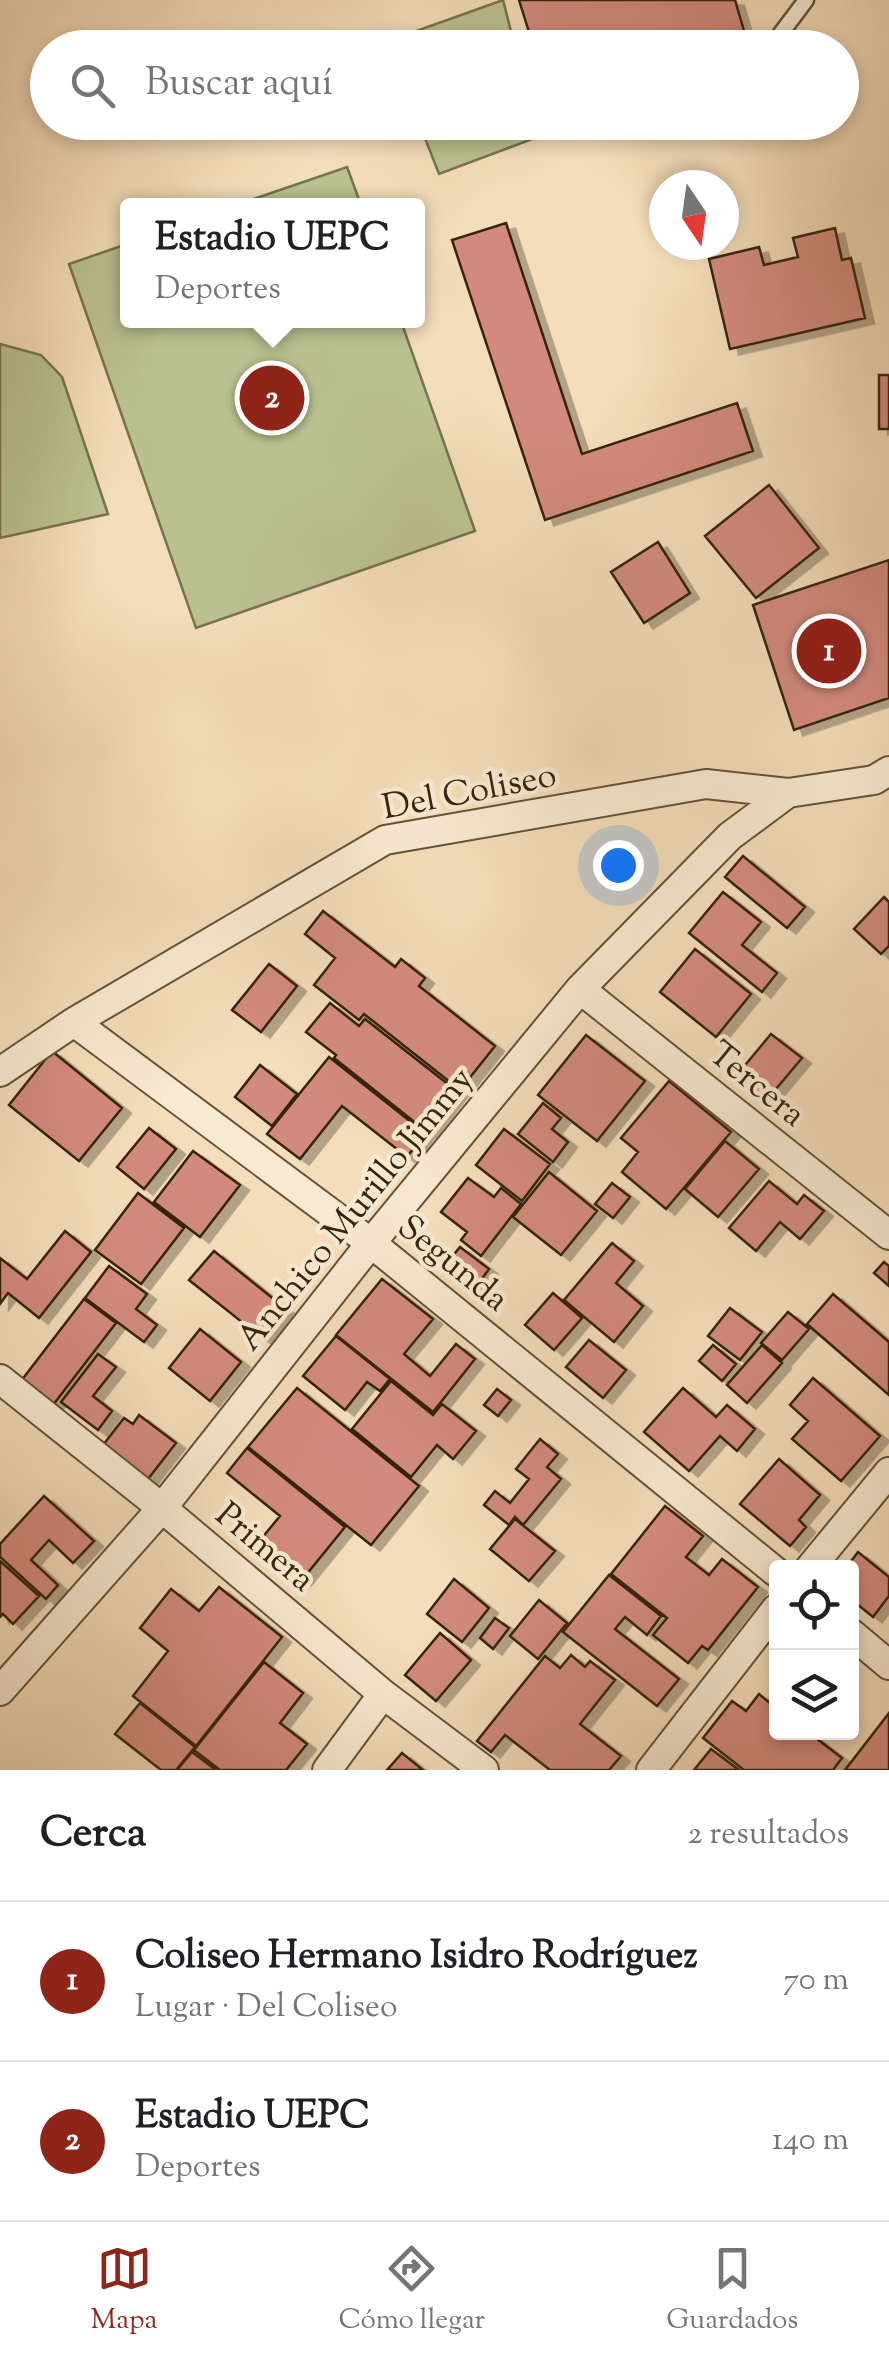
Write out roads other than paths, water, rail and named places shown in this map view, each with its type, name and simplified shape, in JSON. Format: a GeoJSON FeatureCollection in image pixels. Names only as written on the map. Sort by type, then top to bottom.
{"type":"FeatureCollection","features":[{"type":"Feature","properties":{"kind":"street","name":"Del Coliseo"},"geometry":{"type":"LineString","coordinates":[[0,1072],[74,1022],[385,840],[706,784],[788,793],[884,781]]}},
{"type":"Feature","properties":{"kind":"street","name":"Anchico Murillo Jimmy"},"geometry":{"type":"LineString","coordinates":[[0,1691],[162,1508],[371,1243],[580,989],[730,836],[788,793]]}},
{"type":"Feature","properties":{"kind":"street","name":"Tercera"},"geometry":{"type":"LineString","coordinates":[[580,989],[889,1235]]}},
{"type":"Feature","properties":{"kind":"street","name":"Segunda"},"geometry":{"type":"LineString","coordinates":[[74,1022],[371,1243],[769,1566]]}},
{"type":"Feature","properties":{"kind":"street","name":"Primera"},"geometry":{"type":"LineString","coordinates":[[0,1379],[162,1508],[383,1694],[484,1770]]}},
{"type":"Feature","properties":{"kind":"street"},"geometry":{"type":"LineString","coordinates":[[817,1560],[889,1472]]}},
{"type":"Feature","properties":{"kind":"street"},"geometry":{"type":"LineString","coordinates":[[651,1770],[769,1619]]}},
{"type":"Feature","properties":{"kind":"street"},"geometry":{"type":"LineString","coordinates":[[859,1640],[889,1664]]}},
{"type":"Feature","properties":{"kind":"street"},"geometry":{"type":"LineString","coordinates":[[327,1770],[383,1694]]}},
{"type":"Feature","properties":{"kind":"lane"},"geometry":{"type":"LineString","coordinates":[[784,30],[806,0]]}},
{"type":"Feature","properties":{"kind":"place","name":"Estadio UEPC"},"geometry":{"type":"Point","coordinates":[272,398]}},
{"type":"Feature","properties":{"kind":"place","name":"Coliseo Hermano Isidro Rodríguez"},"geometry":{"type":"Point","coordinates":[829,651]}}]}
